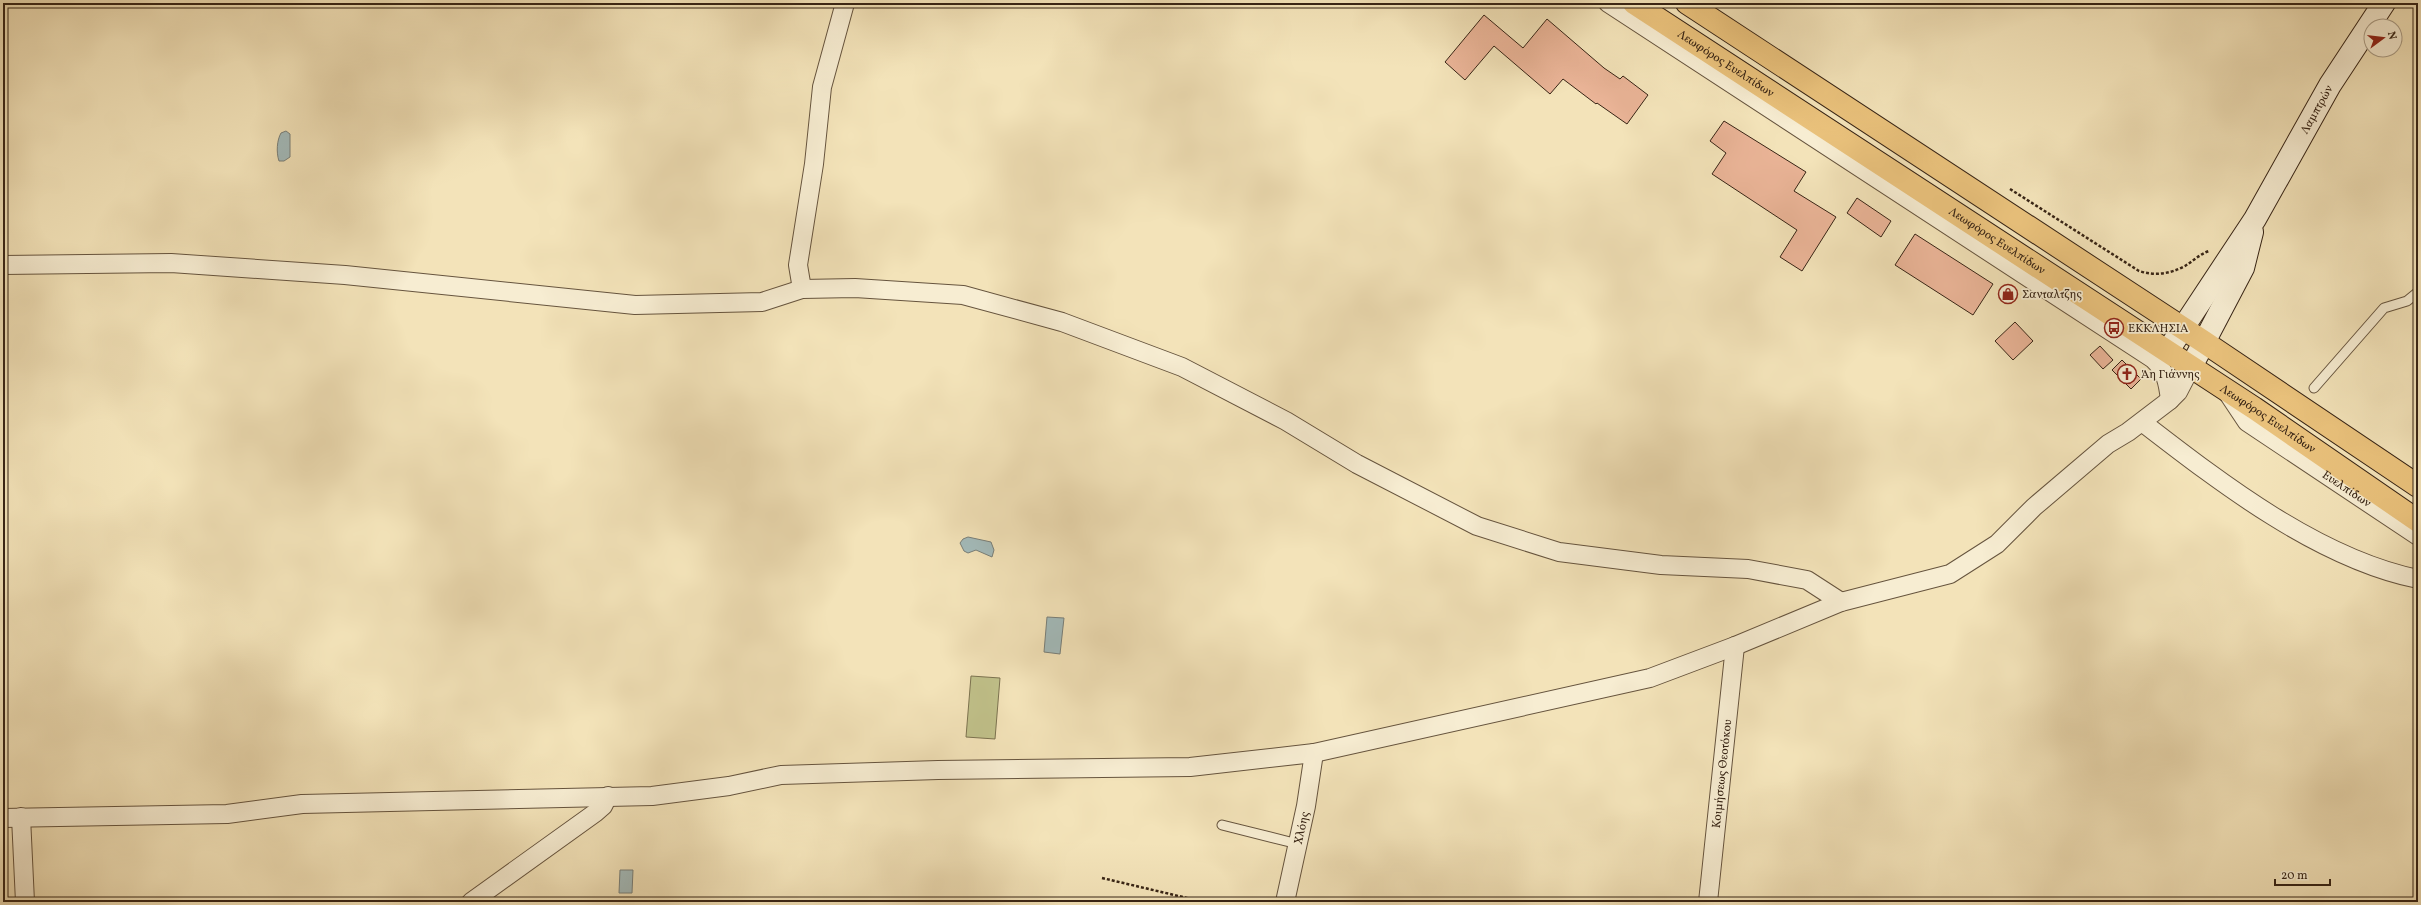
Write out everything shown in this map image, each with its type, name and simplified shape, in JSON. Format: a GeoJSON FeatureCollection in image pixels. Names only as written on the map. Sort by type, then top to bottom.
{"type":"FeatureCollection","features":[{"type":"Feature","properties":{"kind":"main road","name":"Λεωφόρος Ευελπίδων"},"geometry":{"type":"LineString","coordinates":[[1634,3],[2254,408],[2418,521]]}},
{"type":"Feature","properties":{"kind":"main road"},"geometry":{"type":"LineString","coordinates":[[1688,3],[2204,342],[2418,486]]}},
{"type":"Feature","properties":{"kind":"street"},"geometry":{"type":"LineString","coordinates":[[802,289],[798,265],[814,164],[822,87],[845,3]]}},
{"type":"Feature","properties":{"kind":"street"},"geometry":{"type":"LineString","coordinates":[[1608,3],[2153,359],[2162,367],[2168,381],[2170,400]]}},
{"type":"Feature","properties":{"kind":"street","name":"Λαμπτρών"},"geometry":{"type":"LineString","coordinates":[[2167,352],[2255,219],[2330,85],[2384,3]]}},
{"type":"Feature","properties":{"kind":"street","name":"Λαμπτρών"},"geometry":{"type":"LineString","coordinates":[[2191,367],[2243,268],[2255,219]]}},
{"type":"Feature","properties":{"kind":"street"},"geometry":{"type":"LineString","coordinates":[[3,265],[179,264],[345,275],[635,305],[762,302],[802,289],[854,288],[963,295],[1062,322],[1182,366],[1286,421],[1357,464],[1478,526],[1559,552],[1661,565],[1748,569],[1807,580],[1841,602]]}},
{"type":"Feature","properties":{"kind":"street"},"geometry":{"type":"LineString","coordinates":[[3,818],[227,814],[302,804],[652,796],[729,786],[781,776],[938,770],[1190,767],[1314,753],[1650,678],[1735,646],[1841,602],[1900,588],[1956,570],[1997,544],[2034,507],[2108,444],[2142,422],[2170,400],[2178,392],[2191,367]]}},
{"type":"Feature","properties":{"kind":"street","name":"Ευελπίδων"},"geometry":{"type":"LineString","coordinates":[[2226,391],[2247,422],[2418,536]]}},
{"type":"Feature","properties":{"kind":"street"},"geometry":{"type":"LineString","coordinates":[[2142,422],[2196,464],[2262,510],[2318,541],[2363,562],[2418,579]]}},
{"type":"Feature","properties":{"kind":"street","name":"Κοιμήσεως Θεοτόκου"},"geometry":{"type":"LineString","coordinates":[[1708,902],[1735,646]]}},
{"type":"Feature","properties":{"kind":"street","name":"Χλόης"},"geometry":{"type":"LineString","coordinates":[[1285,902],[1298,844],[1314,753]]}},
{"type":"Feature","properties":{"kind":"street"},"geometry":{"type":"LineString","coordinates":[[471,902],[595,813],[603,806],[608,796]]}},
{"type":"Feature","properties":{"kind":"street"},"geometry":{"type":"LineString","coordinates":[[21,817],[25,902]]}},
{"type":"Feature","properties":{"kind":"lane"},"geometry":{"type":"LineString","coordinates":[[2314,388],[2384,308],[2407,301],[2418,292]]}},
{"type":"Feature","properties":{"kind":"lane"},"geometry":{"type":"LineString","coordinates":[[1222,825],[1298,844]]}},
{"type":"Feature","properties":{"kind":"path"},"geometry":{"type":"LineString","coordinates":[[2005,186],[2139,271],[2151,275],[2164,274],[2177,269],[2204,252],[2238,243]]}},
{"type":"Feature","properties":{"kind":"path"},"geometry":{"type":"LineString","coordinates":[[1102,878],[1204,902]]}},
{"type":"Feature","properties":{"kind":"green space"},"geometry":{"type":"Polygon","coordinates":[[[971,676],[1000,678],[995,739],[966,737],[971,676]]]}},
{"type":"Feature","properties":{"kind":"water"},"geometry":{"type":"Polygon","coordinates":[[[286,131],[290,134],[290,157],[284,161],[279,161],[277,146],[281,133],[286,131]]]}},
{"type":"Feature","properties":{"kind":"water"},"geometry":{"type":"Polygon","coordinates":[[[968,537],[991,542],[994,550],[992,557],[976,550],[968,553],[964,551],[960,543],[963,539],[968,537]]]}},
{"type":"Feature","properties":{"kind":"water"},"geometry":{"type":"Polygon","coordinates":[[[1047,617],[1064,618],[1060,654],[1044,652],[1047,617]]]}},
{"type":"Feature","properties":{"kind":"water"},"geometry":{"type":"Polygon","coordinates":[[[620,870],[633,870],[632,893],[619,893],[620,870]]]}},
{"type":"Feature","properties":{"kind":"building"},"geometry":{"type":"Polygon","coordinates":[[[1484,15],[1523,48],[1547,19],[1604,68],[1620,79],[1623,76],[1648,95],[1627,124],[1597,103],[1596,104],[1563,79],[1550,94],[1494,46],[1465,80],[1445,62],[1484,15]]]}},
{"type":"Feature","properties":{"kind":"building"},"geometry":{"type":"Polygon","coordinates":[[[1724,121],[1806,172],[1794,191],[1836,217],[1802,271],[1780,257],[1797,230],[1712,174],[1726,153],[1710,141],[1724,121]]]}},
{"type":"Feature","properties":{"kind":"building"},"geometry":{"type":"Polygon","coordinates":[[[1857,198],[1891,221],[1881,237],[1847,213],[1857,198]]]}},
{"type":"Feature","properties":{"kind":"building"},"geometry":{"type":"Polygon","coordinates":[[[1915,234],[1993,284],[1973,315],[1895,265],[1915,234]]]}},
{"type":"Feature","properties":{"kind":"building"},"geometry":{"type":"Polygon","coordinates":[[[2015,322],[2033,341],[2013,360],[1995,341],[2015,322]]]}},
{"type":"Feature","properties":{"kind":"building"},"geometry":{"type":"Polygon","coordinates":[[[2100,346],[2113,360],[2103,369],[2090,355],[2100,346]]]}},
{"type":"Feature","properties":{"kind":"building","name":"Άη Γιάννης"},"geometry":{"type":"Polygon","coordinates":[[[2122,360],[2141,379],[2131,389],[2112,370],[2122,360]]]}},
{"type":"Feature","properties":{"kind":"place","name":"Σανταλτζης"},"geometry":{"type":"Point","coordinates":[2008,294]}},
{"type":"Feature","properties":{"kind":"place","name":"ΕΚΚΛΗΣΙΑ"},"geometry":{"type":"Point","coordinates":[2114,328]}},
{"type":"Feature","properties":{"kind":"place","name":"Άη Γιάννης"},"geometry":{"type":"Point","coordinates":[2127,374]}}]}
